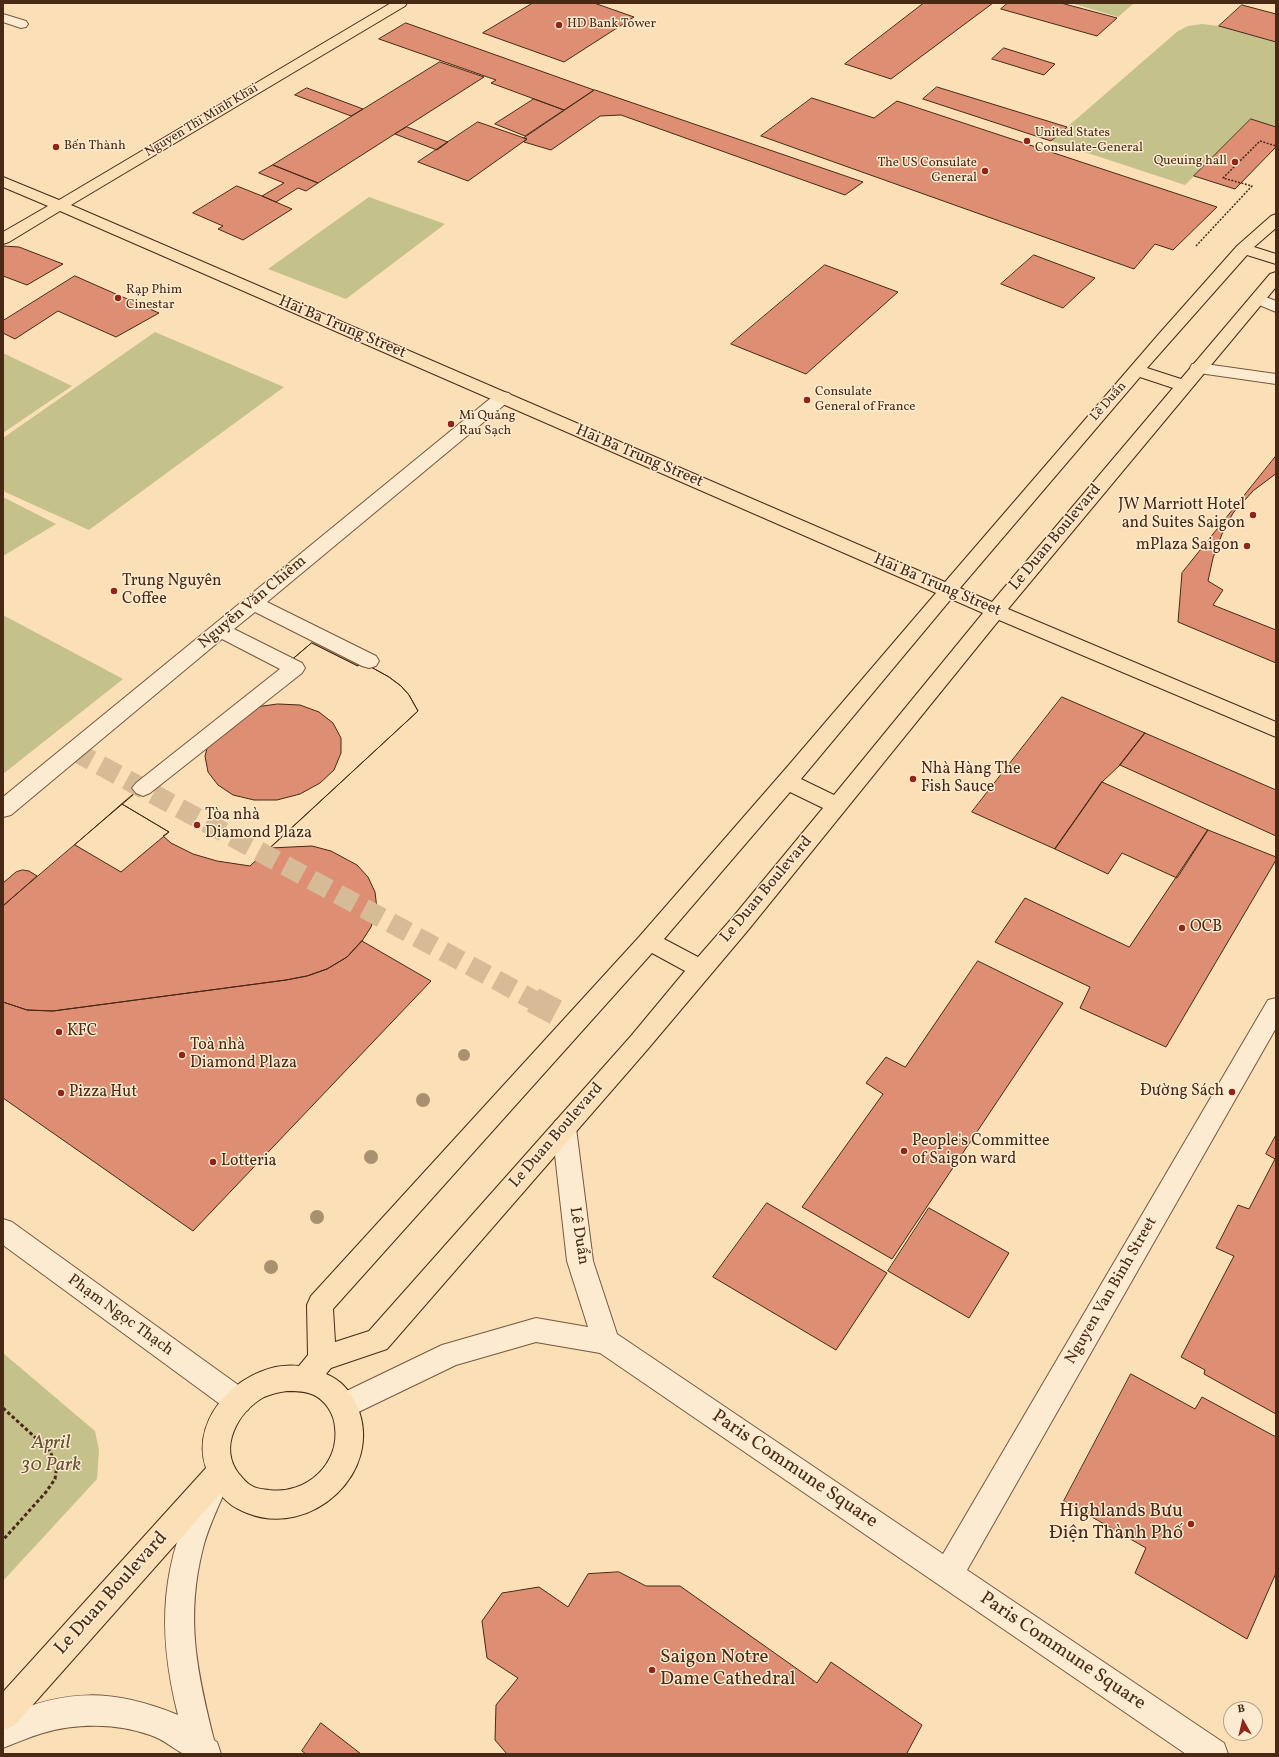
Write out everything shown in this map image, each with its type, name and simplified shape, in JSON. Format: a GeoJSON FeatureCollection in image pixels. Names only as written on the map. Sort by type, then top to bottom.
{"type":"FeatureCollection","features":[{"type":"Feature","properties":{"kind":"main road","name":"Nguyen Thi Minh Khai"},"geometry":{"type":"LineString","coordinates":[[3,239],[61,206],[384,8],[400,3]]}},
{"type":"Feature","properties":{"kind":"main road","name":"Hai Ba Trung Street"},"geometry":{"type":"LineString","coordinates":[[3,182],[995,611],[1276,730]]}},
{"type":"Feature","properties":{"kind":"main road","name":"Lê Duẩn"},"geometry":{"type":"LineString","coordinates":[[947,590],[1243,249],[1265,231],[1276,219]]}},
{"type":"Feature","properties":{"kind":"main road"},"geometry":{"type":"LineString","coordinates":[[1243,249],[1276,259]]}},
{"type":"Feature","properties":{"kind":"main road","name":"Le Duan Boulevard"},"geometry":{"type":"LineString","coordinates":[[322,1359],[378,1340],[639,1043],[741,923],[995,611],[1276,276]]}},
{"type":"Feature","properties":{"kind":"main road"},"geometry":{"type":"LineString","coordinates":[[1137,370],[1183,386]]}},
{"type":"Feature","properties":{"kind":"main road"},"geometry":{"type":"LineString","coordinates":[[305,1379],[322,1359],[320,1305],[649,941],[787,781],[947,590]]}},
{"type":"Feature","properties":{"kind":"main road"},"geometry":{"type":"LineString","coordinates":[[787,781],[836,805]]}},
{"type":"Feature","properties":{"kind":"main road"},"geometry":{"type":"LineString","coordinates":[[649,941],[701,969]]}},
{"type":"Feature","properties":{"kind":"main road"},"geometry":{"type":"LineString","coordinates":[[288,1378],[305,1379],[328,1389],[344,1406],[351,1430],[347,1455],[333,1479],[311,1496],[285,1505],[258,1504],[235,1492],[221,1472],[216,1454],[218,1435],[225,1417],[238,1401],[252,1389],[270,1382],[288,1378]]}},
{"type":"Feature","properties":{"kind":"main road","name":"Le Duan Boulevard"},"geometry":{"type":"LineString","coordinates":[[3,1716],[221,1472]]}},
{"type":"Feature","properties":{"kind":"street"},"geometry":{"type":"LineString","coordinates":[[3,18],[21,24]]}},
{"type":"Feature","properties":{"kind":"street"},"geometry":{"type":"LineString","coordinates":[[1258,299],[1276,307]]}},
{"type":"Feature","properties":{"kind":"street"},"geometry":{"type":"LineString","coordinates":[[1198,368],[1276,379]]}},
{"type":"Feature","properties":{"kind":"street","name":"Nguyễn Văn Chiêm"},"geometry":{"type":"LineString","coordinates":[[3,809],[503,397]]}},
{"type":"Feature","properties":{"kind":"street"},"geometry":{"type":"LineString","coordinates":[[254,602],[369,661]]}},
{"type":"Feature","properties":{"kind":"street"},"geometry":{"type":"LineString","coordinates":[[143,788],[296,668],[221,630]]}},
{"type":"Feature","properties":{"kind":"street","name":"Nguyen Van Binh Street"},"geometry":{"type":"LineString","coordinates":[[948,1574],[1276,1007]]}},
{"type":"Feature","properties":{"kind":"street","name":"Lê Duẩn"},"geometry":{"type":"LineString","coordinates":[[564,1128],[580,1261],[606,1342]]}},
{"type":"Feature","properties":{"kind":"street","name":"Phạm Ngọc Thạch"},"geometry":{"type":"LineString","coordinates":[[3,1230],[238,1401]]}},
{"type":"Feature","properties":{"kind":"street","name":"Paris Commune Square"},"geometry":{"type":"LineString","coordinates":[[344,1406],[451,1354],[536,1330],[606,1342],[1213,1754]]}},
{"type":"Feature","properties":{"kind":"street"},"geometry":{"type":"LineString","coordinates":[[204,1752],[185,1681],[179,1646],[179,1611],[183,1574],[191,1540],[204,1504],[221,1472]]}},
{"type":"Feature","properties":{"kind":"street"},"geometry":{"type":"LineString","coordinates":[[3,1733],[39,1718],[72,1711],[104,1711],[139,1716],[172,1728],[204,1752]]}},
{"type":"Feature","properties":{"kind":"path"},"geometry":{"type":"LineString","coordinates":[[1196,246],[1252,186],[1223,178],[1260,141],[1276,146]]}},
{"type":"Feature","properties":{"kind":"path"},"geometry":{"type":"LineString","coordinates":[[3,1408],[49,1450],[57,1465],[55,1479],[51,1485],[3,1540]]}},
{"type":"Feature","properties":{"kind":"green space"},"geometry":{"type":"Polygon","coordinates":[[[1071,3],[1134,3],[1118,17],[1071,3]]]}},
{"type":"Feature","properties":{"kind":"green space"},"geometry":{"type":"Polygon","coordinates":[[[1202,24],[1219,26],[1276,42],[1276,127],[1251,119],[1185,185],[1051,141],[1178,31],[1188,26],[1202,24]]]}},
{"type":"Feature","properties":{"kind":"green space"},"geometry":{"type":"Polygon","coordinates":[[[369,197],[445,224],[346,299],[268,269],[369,197]]]}},
{"type":"Feature","properties":{"kind":"green space"},"geometry":{"type":"Polygon","coordinates":[[[155,332],[284,387],[89,530],[3,491],[3,438],[155,332]]]}},
{"type":"Feature","properties":{"kind":"green space"},"geometry":{"type":"Polygon","coordinates":[[[3,353],[72,386],[3,433],[3,353]]]}},
{"type":"Feature","properties":{"kind":"green space"},"geometry":{"type":"Polygon","coordinates":[[[3,497],[56,524],[3,556],[3,497]]]}},
{"type":"Feature","properties":{"kind":"green space"},"geometry":{"type":"Polygon","coordinates":[[[3,615],[123,679],[3,774],[3,615]]]}},
{"type":"Feature","properties":{"kind":"green space","name":"April 30 Park"},"geometry":{"type":"Polygon","coordinates":[[[3,1353],[95,1431],[99,1450],[97,1479],[3,1581],[3,1353]]]}},
{"type":"Feature","properties":{"kind":"building","name":"HD Bank Tower"},"geometry":{"type":"Polygon","coordinates":[[[533,3],[594,3],[634,17],[564,62],[483,33],[533,3]]]}},
{"type":"Feature","properties":{"kind":"building"},"geometry":{"type":"Polygon","coordinates":[[[924,3],[993,3],[891,79],[845,64],[924,3]]]}},
{"type":"Feature","properties":{"kind":"building"},"geometry":{"type":"Polygon","coordinates":[[[1008,3],[1061,3],[1117,18],[1097,36],[1001,9],[1008,3]]]}},
{"type":"Feature","properties":{"kind":"building"},"geometry":{"type":"Polygon","coordinates":[[[1242,5],[1276,14],[1276,42],[1219,26],[1242,5]]]}},
{"type":"Feature","properties":{"kind":"building"},"geometry":{"type":"Polygon","coordinates":[[[406,23],[594,90],[564,110],[491,83],[496,80],[379,39],[406,23]]]}},
{"type":"Feature","properties":{"kind":"building"},"geometry":{"type":"Polygon","coordinates":[[[1004,48],[1055,64],[1044,75],[992,59],[1004,48]]]}},
{"type":"Feature","properties":{"kind":"building"},"geometry":{"type":"Polygon","coordinates":[[[440,62],[484,77],[318,183],[273,165],[440,62]]]}},
{"type":"Feature","properties":{"kind":"building"},"geometry":{"type":"Polygon","coordinates":[[[937,87],[1067,127],[1051,141],[923,99],[937,87]]]}},
{"type":"Feature","properties":{"kind":"building"},"geometry":{"type":"Polygon","coordinates":[[[307,88],[363,109],[351,116],[295,95],[307,88]]]}},
{"type":"Feature","properties":{"kind":"building"},"geometry":{"type":"Polygon","coordinates":[[[595,90],[863,182],[845,195],[621,115],[600,116],[551,150],[524,142],[527,139],[524,138],[595,90]]]}},
{"type":"Feature","properties":{"kind":"building","name":"The US Consulate General"},"geometry":{"type":"Polygon","coordinates":[[[812,98],[874,118],[897,101],[1217,207],[1173,250],[1155,244],[1134,269],[761,136],[812,98]]]}},
{"type":"Feature","properties":{"kind":"building"},"geometry":{"type":"Polygon","coordinates":[[[534,99],[564,110],[525,136],[495,124],[534,99]]]}},
{"type":"Feature","properties":{"kind":"building","name":"Queuing hall"},"geometry":{"type":"Polygon","coordinates":[[[1251,119],[1276,127],[1276,147],[1235,189],[1194,176],[1251,119]]]}},
{"type":"Feature","properties":{"kind":"building"},"geometry":{"type":"Polygon","coordinates":[[[478,122],[527,139],[468,181],[418,162],[478,122]]]}},
{"type":"Feature","properties":{"kind":"building"},"geometry":{"type":"Polygon","coordinates":[[[407,127],[448,142],[437,150],[395,134],[407,127]]]}},
{"type":"Feature","properties":{"kind":"building"},"geometry":{"type":"Polygon","coordinates":[[[273,165],[318,183],[306,191],[298,188],[276,202],[262,196],[284,183],[259,173],[273,165]]]}},
{"type":"Feature","properties":{"kind":"building"},"geometry":{"type":"Polygon","coordinates":[[[237,186],[292,209],[243,240],[218,229],[223,226],[193,213],[237,186]]]}},
{"type":"Feature","properties":{"kind":"building"},"geometry":{"type":"Polygon","coordinates":[[[3,246],[19,247],[63,264],[27,285],[3,276],[3,246]]]}},
{"type":"Feature","properties":{"kind":"building"},"geometry":{"type":"Polygon","coordinates":[[[1034,255],[1095,278],[1063,308],[1001,284],[1034,255]]]}},
{"type":"Feature","properties":{"kind":"building"},"geometry":{"type":"Polygon","coordinates":[[[825,265],[898,292],[806,374],[731,344],[825,265]]]}},
{"type":"Feature","properties":{"kind":"building"},"geometry":{"type":"Polygon","coordinates":[[[75,276],[159,313],[116,337],[58,311],[15,339],[3,333],[3,321],[75,276]]]}},
{"type":"Feature","properties":{"kind":"building","name":"JW Marriott Hotel and Suites Saigon"},"geometry":{"type":"Polygon","coordinates":[[[1276,456],[1276,663],[1178,622],[1182,573],[1276,456]]]}},
{"type":"Feature","properties":{"kind":"building","name":"mPlaza Saigon"},"geometry":{"type":"Polygon","coordinates":[[[1276,474],[1276,630],[1213,605],[1223,590],[1208,581],[1213,558],[1222,534],[1233,513],[1253,491],[1276,474]]]}},
{"type":"Feature","properties":{"kind":"building","name":"Tòa nhà Diamond Plaza"},"geometry":{"type":"Polygon","coordinates":[[[312,643],[358,666],[362,662],[389,677],[401,686],[409,695],[418,711],[270,848],[312,846],[331,851],[357,865],[368,877],[375,892],[377,909],[371,927],[362,941],[347,957],[327,969],[307,976],[286,980],[53,1011],[27,1010],[3,1002],[3,906],[312,643]]]}},
{"type":"Feature","properties":{"kind":"building"},"geometry":{"type":"Polygon","coordinates":[[[312,643],[358,666],[362,662],[389,677],[401,686],[409,695],[418,711],[250,866],[217,861],[193,854],[171,843],[163,836],[169,832],[122,804],[312,643]]]}},
{"type":"Feature","properties":{"kind":"building"},"geometry":{"type":"Polygon","coordinates":[[[1062,697],[1145,733],[1120,765],[1102,782],[1055,849],[972,812],[1062,697]]]}},
{"type":"Feature","properties":{"kind":"building"},"geometry":{"type":"Polygon","coordinates":[[[278,704],[300,705],[319,712],[333,723],[341,738],[341,753],[334,770],[320,783],[300,794],[277,800],[254,800],[233,795],[218,785],[208,772],[205,756],[209,741],[257,707],[278,704]]]}},
{"type":"Feature","properties":{"kind":"building"},"geometry":{"type":"Polygon","coordinates":[[[1145,733],[1276,790],[1276,836],[1120,765],[1145,733]]]}},
{"type":"Feature","properties":{"kind":"building"},"geometry":{"type":"Polygon","coordinates":[[[1102,782],[1208,830],[1177,878],[1122,853],[1108,874],[1055,849],[1102,782]]]}},
{"type":"Feature","properties":{"kind":"building"},"geometry":{"type":"Polygon","coordinates":[[[122,804],[169,832],[121,872],[75,845],[122,804]]]}},
{"type":"Feature","properties":{"kind":"building"},"geometry":{"type":"Polygon","coordinates":[[[1208,830],[1276,857],[1276,860],[1166,1047],[1080,1008],[1090,987],[995,942],[1025,898],[1129,947],[1208,830]]]}},
{"type":"Feature","properties":{"kind":"building"},"geometry":{"type":"Polygon","coordinates":[[[23,870],[29,871],[37,876],[3,906],[3,883],[16,872],[23,870]]]}},
{"type":"Feature","properties":{"kind":"building","name":"Toà nhà Diamond Plaza"},"geometry":{"type":"Polygon","coordinates":[[[362,941],[431,981],[193,1231],[3,1098],[3,1002],[27,1010],[53,1011],[286,980],[307,976],[327,969],[347,957],[362,941]]]}},
{"type":"Feature","properties":{"kind":"building","name":"People's Committee of Saigon ward"},"geometry":{"type":"Polygon","coordinates":[[[978,961],[1063,1003],[892,1259],[802,1207],[883,1094],[866,1083],[886,1057],[905,1067],[978,961]]]}},
{"type":"Feature","properties":{"kind":"building"},"geometry":{"type":"Polygon","coordinates":[[[1276,1135],[1276,1414],[1204,1374],[1205,1370],[1181,1357],[1234,1256],[1216,1248],[1238,1205],[1249,1209],[1275,1159],[1266,1154],[1276,1135]]]}},
{"type":"Feature","properties":{"kind":"building"},"geometry":{"type":"Polygon","coordinates":[[[767,1203],[887,1273],[836,1350],[713,1277],[767,1203]]]}},
{"type":"Feature","properties":{"kind":"building"},"geometry":{"type":"Polygon","coordinates":[[[929,1208],[1009,1253],[969,1318],[888,1271],[929,1208]]]}},
{"type":"Feature","properties":{"kind":"building","name":"Highlands Bưu Điện Thành Phố"},"geometry":{"type":"Polygon","coordinates":[[[1131,1374],[1195,1409],[1202,1397],[1276,1437],[1276,1573],[1247,1639],[1135,1573],[1146,1548],[1064,1501],[1131,1374]]]}},
{"type":"Feature","properties":{"kind":"building","name":"Saigon Notre Dame Cathedral"},"geometry":{"type":"Polygon","coordinates":[[[619,1572],[646,1586],[680,1586],[817,1683],[831,1662],[922,1725],[907,1753],[909,1754],[507,1754],[495,1740],[496,1705],[518,1678],[487,1658],[482,1621],[502,1593],[539,1587],[568,1607],[588,1574],[619,1572]]]}},
{"type":"Feature","properties":{"kind":"building"},"geometry":{"type":"Polygon","coordinates":[[[321,1723],[361,1754],[306,1754],[302,1751],[321,1723]]]}},
{"type":"Feature","properties":{"kind":"tunnel"},"geometry":{"type":"LineString","coordinates":[[74,751],[535,1001]]}},
{"type":"Feature","properties":{"kind":"tunnel"},"geometry":{"type":"LineString","coordinates":[[533,1000],[576,1023]]}},
{"type":"Feature","properties":{"kind":"place","name":"HD Bank Tower"},"geometry":{"type":"Point","coordinates":[559,25]}},
{"type":"Feature","properties":{"kind":"place","name":"United States Consulate-General"},"geometry":{"type":"Point","coordinates":[1027,141]}},
{"type":"Feature","properties":{"kind":"place","name":"Bến Thành"},"geometry":{"type":"Point","coordinates":[56,147]}},
{"type":"Feature","properties":{"kind":"place","name":"Queuing hall"},"geometry":{"type":"Point","coordinates":[1235,162]}},
{"type":"Feature","properties":{"kind":"place","name":"The US Consulate General"},"geometry":{"type":"Point","coordinates":[985,171]}},
{"type":"Feature","properties":{"kind":"place","name":"Rạp Phim Cinestar"},"geometry":{"type":"Point","coordinates":[118,298]}},
{"type":"Feature","properties":{"kind":"place","name":"Consulate General of France"},"geometry":{"type":"Point","coordinates":[807,400]}},
{"type":"Feature","properties":{"kind":"place","name":"Mì Quảng Rau Sạch"},"geometry":{"type":"Point","coordinates":[451,424]}},
{"type":"Feature","properties":{"kind":"place","name":"JW Marriott Hotel and Suites Saigon"},"geometry":{"type":"Point","coordinates":[1253,515]}},
{"type":"Feature","properties":{"kind":"place","name":"mPlaza Saigon"},"geometry":{"type":"Point","coordinates":[1247,546]}},
{"type":"Feature","properties":{"kind":"place","name":"Trung Nguyên Coffee"},"geometry":{"type":"Point","coordinates":[114,591]}},
{"type":"Feature","properties":{"kind":"place","name":"Nhà Hàng The Fish Sauce"},"geometry":{"type":"Point","coordinates":[913,779]}},
{"type":"Feature","properties":{"kind":"place","name":"Tòa nhà Diamond Plaza"},"geometry":{"type":"Point","coordinates":[197,825]}},
{"type":"Feature","properties":{"kind":"place","name":"OCB"},"geometry":{"type":"Point","coordinates":[1182,928]}},
{"type":"Feature","properties":{"kind":"place","name":"KFC"},"geometry":{"type":"Point","coordinates":[59,1032]}},
{"type":"Feature","properties":{"kind":"place","name":"Toà nhà Diamond Plaza"},"geometry":{"type":"Point","coordinates":[182,1055]}},
{"type":"Feature","properties":{"kind":"place","name":"Đường Sách"},"geometry":{"type":"Point","coordinates":[1232,1092]}},
{"type":"Feature","properties":{"kind":"place","name":"Pizza Hut"},"geometry":{"type":"Point","coordinates":[61,1093]}},
{"type":"Feature","properties":{"kind":"place","name":"People's Committee of Saigon ward"},"geometry":{"type":"Point","coordinates":[904,1151]}},
{"type":"Feature","properties":{"kind":"place","name":"Lotteria"},"geometry":{"type":"Point","coordinates":[213,1162]}},
{"type":"Feature","properties":{"kind":"place","name":"Highlands Bưu Điện Thành Phố"},"geometry":{"type":"Point","coordinates":[1191,1524]}},
{"type":"Feature","properties":{"kind":"place","name":"Saigon Notre Dame Cathedral"},"geometry":{"type":"Point","coordinates":[652,1670]}}]}
